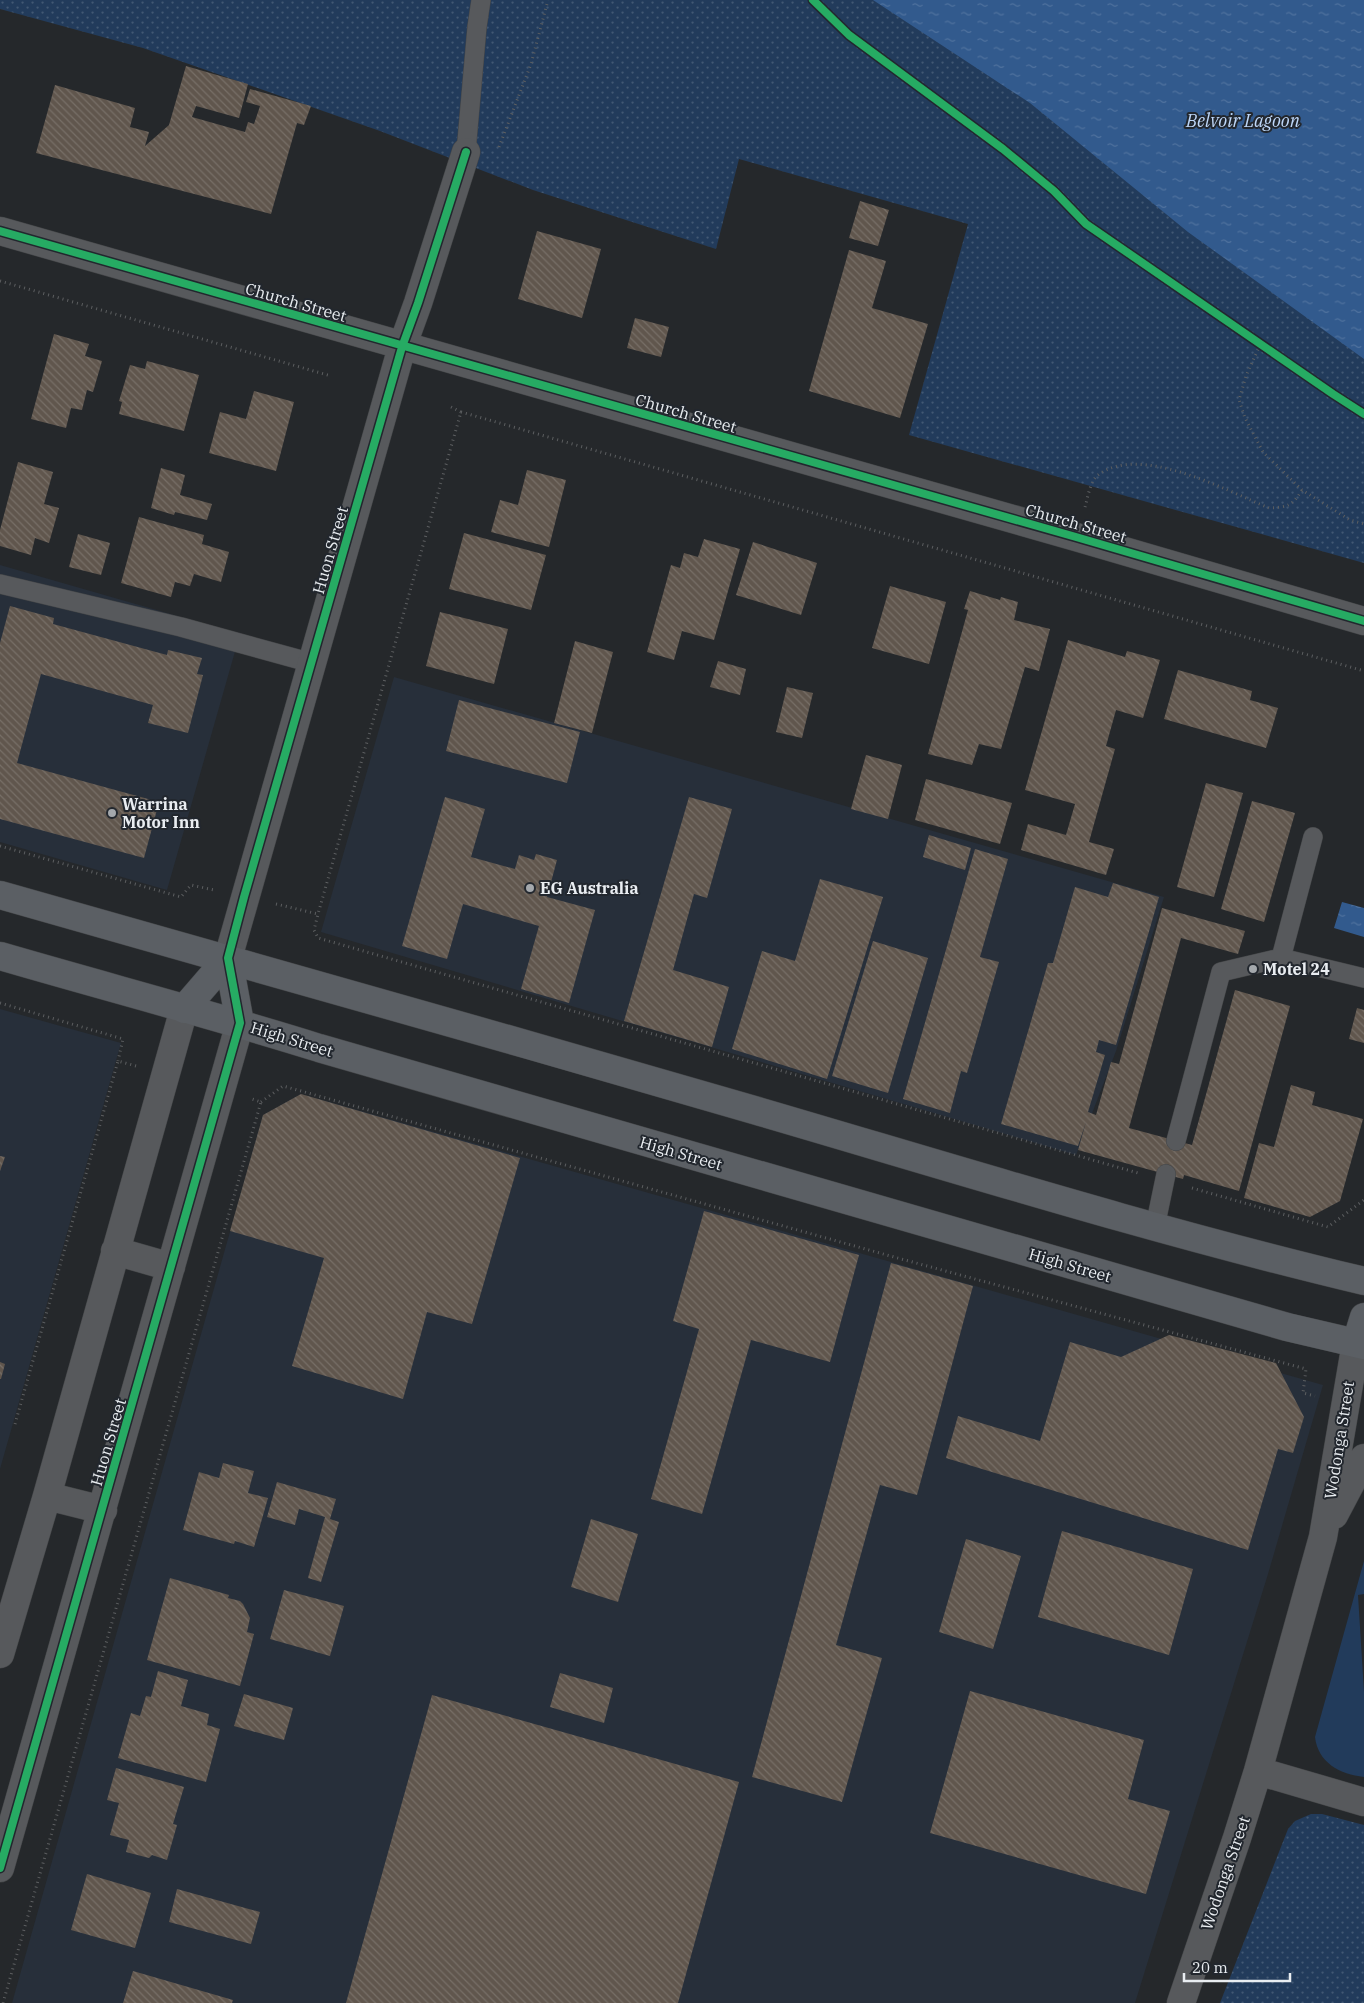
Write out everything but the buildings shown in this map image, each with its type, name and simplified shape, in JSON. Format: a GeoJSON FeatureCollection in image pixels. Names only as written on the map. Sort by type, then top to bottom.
{"type":"FeatureCollection","features":[{"type":"Feature","properties":{"kind":"main road"},"geometry":{"type":"LineString","coordinates":[[0,895],[228,958],[1155,1227],[1364,1281]]}},
{"type":"Feature","properties":{"kind":"main road","name":"High Street"},"geometry":{"type":"LineString","coordinates":[[0,956],[184,1009],[240,1023],[319,1048],[1287,1327],[1360,1344]]}},
{"type":"Feature","properties":{"kind":"main road"},"geometry":{"type":"LineString","coordinates":[[184,1009],[228,958]]}},
{"type":"Feature","properties":{"kind":"main road"},"geometry":{"type":"LineString","coordinates":[[228,958],[240,1023]]}},
{"type":"Feature","properties":{"kind":"main road"},"geometry":{"type":"LineString","coordinates":[[1360,1344],[1364,1317]]}},
{"type":"Feature","properties":{"kind":"street","name":"Huon Street"},"geometry":{"type":"LineString","coordinates":[[228,958],[402,347],[466,152]]}},
{"type":"Feature","properties":{"kind":"street","name":"Church Street"},"geometry":{"type":"LineString","coordinates":[[0,231],[402,347],[1076,537],[1364,621]]}},
{"type":"Feature","properties":{"kind":"street"},"geometry":{"type":"LineString","coordinates":[[0,1654],[47,1496],[184,1009]]}},
{"type":"Feature","properties":{"kind":"street","name":"Huon Street"},"geometry":{"type":"LineString","coordinates":[[0,1868],[6,1823],[103,1510],[240,1023]]}},
{"type":"Feature","properties":{"kind":"street"},"geometry":{"type":"LineString","coordinates":[[115,1251],[171,1267]]}},
{"type":"Feature","properties":{"kind":"street","name":"Wodonga Street"},"geometry":{"type":"LineString","coordinates":[[1181,2003],[1238,1838],[1323,1537],[1345,1404],[1360,1344]]}},
{"type":"Feature","properties":{"kind":"street","name":"Wodonga Street"},"geometry":{"type":"LineString","coordinates":[[1323,1537],[1364,1458]]}},
{"type":"Feature","properties":{"kind":"street"},"geometry":{"type":"LineString","coordinates":[[47,1496],[103,1510]]}},
{"type":"Feature","properties":{"kind":"street"},"geometry":{"type":"LineString","coordinates":[[1258,1771],[1364,1802]]}},
{"type":"Feature","properties":{"kind":"lane"},"geometry":{"type":"LineString","coordinates":[[470,0],[477,27]]}},
{"type":"Feature","properties":{"kind":"lane"},"geometry":{"type":"LineString","coordinates":[[466,152],[481,0]]}},
{"type":"Feature","properties":{"kind":"lane"},"geometry":{"type":"LineString","coordinates":[[0,584],[181,627],[312,663]]}},
{"type":"Feature","properties":{"kind":"lane"},"geometry":{"type":"LineString","coordinates":[[1281,958],[1313,837]]}},
{"type":"Feature","properties":{"kind":"lane"},"geometry":{"type":"LineString","coordinates":[[1176,1141],[1221,972],[1281,958],[1364,978]]}},
{"type":"Feature","properties":{"kind":"lane"},"geometry":{"type":"LineString","coordinates":[[1155,1227],[1165,1177]]}},
{"type":"Feature","properties":{"kind":"path"},"geometry":{"type":"LineString","coordinates":[[498,149],[531,64],[548,0]]}},
{"type":"Feature","properties":{"kind":"path"},"geometry":{"type":"LineString","coordinates":[[0,281],[331,376]]}},
{"type":"Feature","properties":{"kind":"path"},"geometry":{"type":"LineString","coordinates":[[1252,339],[1268,350]]}},
{"type":"Feature","properties":{"kind":"path"},"geometry":{"type":"LineString","coordinates":[[1260,345],[1246,376],[1239,400],[1245,418],[1263,452],[1302,490],[1350,520],[1364,524]]}},
{"type":"Feature","properties":{"kind":"path"},"geometry":{"type":"LineString","coordinates":[[450,407],[461,412],[1364,671]]}},
{"type":"Feature","properties":{"kind":"path"},"geometry":{"type":"LineString","coordinates":[[461,412],[318,914],[314,930],[318,938],[1165,1177],[1328,1227],[1364,1200]]}},
{"type":"Feature","properties":{"kind":"path"},"geometry":{"type":"LineString","coordinates":[[1076,537],[1090,487],[1096,476],[1111,468],[1127,464],[1165,467],[1201,479],[1270,508],[1281,508],[1294,503],[1302,490]]}},
{"type":"Feature","properties":{"kind":"path"},"geometry":{"type":"LineString","coordinates":[[0,846],[181,897],[191,885],[318,914]]}},
{"type":"Feature","properties":{"kind":"path"},"geometry":{"type":"LineString","coordinates":[[0,1004],[123,1039],[118,1061]]}},
{"type":"Feature","properties":{"kind":"path"},"geometry":{"type":"LineString","coordinates":[[262,1102],[283,1086],[894,1258],[1306,1369],[1303,1393],[1345,1404]]}},
{"type":"Feature","properties":{"kind":"shaded area"},"geometry":{"type":"Polygon","coordinates":[[[0,0],[1364,0],[1364,563],[909,435],[968,224],[739,159],[716,249],[533,190],[380,131],[143,48],[0,9],[0,0]]]}},
{"type":"Feature","properties":{"kind":"shaded area"},"geometry":{"type":"Polygon","coordinates":[[[0,565],[240,634],[167,890],[0,842],[0,565]]]}},
{"type":"Feature","properties":{"kind":"shaded area"},"geometry":{"type":"Polygon","coordinates":[[[394,677],[1164,897],[1116,1051],[1076,1155],[321,932],[394,677]]]}},
{"type":"Feature","properties":{"kind":"shaded area"},"geometry":{"type":"Polygon","coordinates":[[[0,1009],[121,1043],[0,1469],[0,1009]]]}},
{"type":"Feature","properties":{"kind":"shaded area"},"geometry":{"type":"Polygon","coordinates":[[[301,1094],[1323,1385],[1268,1574],[1135,2003],[12,2003],[263,1115],[301,1094]]]}},
{"type":"Feature","properties":{"kind":"shaded area"},"geometry":{"type":"Polygon","coordinates":[[[1364,1561],[1364,1594],[1358,1595],[1364,1692],[1364,1777],[1347,1773],[1332,1766],[1321,1754],[1315,1737],[1364,1561]]]}},
{"type":"Feature","properties":{"kind":"shaded area"},"geometry":{"type":"Polygon","coordinates":[[[1311,1814],[1322,1814],[1364,1825],[1364,2003],[1220,2003],[1288,1829],[1295,1821],[1311,1814]]]}},
{"type":"Feature","properties":{"kind":"water","name":"Belvoir Lagoon"},"geometry":{"type":"Polygon","coordinates":[[[873,0],[1364,0],[1364,359],[1188,232],[1030,103],[873,0]]]}},
{"type":"Feature","properties":{"kind":"water"},"geometry":{"type":"Polygon","coordinates":[[[1342,902],[1364,908],[1364,937],[1334,928],[1342,902]]]}},
{"type":"Feature","properties":{"kind":"cycle path"},"geometry":{"type":"LineString","coordinates":[[813,0],[849,35],[1003,149],[1054,191],[1086,224],[1364,414]]}},
{"type":"Feature","properties":{"kind":"cycle path"},"geometry":{"type":"LineString","coordinates":[[0,1868],[240,1023],[228,958],[244,897],[402,347],[466,152]]}},
{"type":"Feature","properties":{"kind":"cycle path"},"geometry":{"type":"LineString","coordinates":[[0,231],[1076,537],[1364,621]]}},
{"type":"Feature","properties":{"kind":"place","name":"Warrina Motor Inn"},"geometry":{"type":"Point","coordinates":[112,813]}},
{"type":"Feature","properties":{"kind":"place","name":"EG Australia"},"geometry":{"type":"Point","coordinates":[530,888]}},
{"type":"Feature","properties":{"kind":"place","name":"Motel 24"},"geometry":{"type":"Point","coordinates":[1253,969]}}]}
